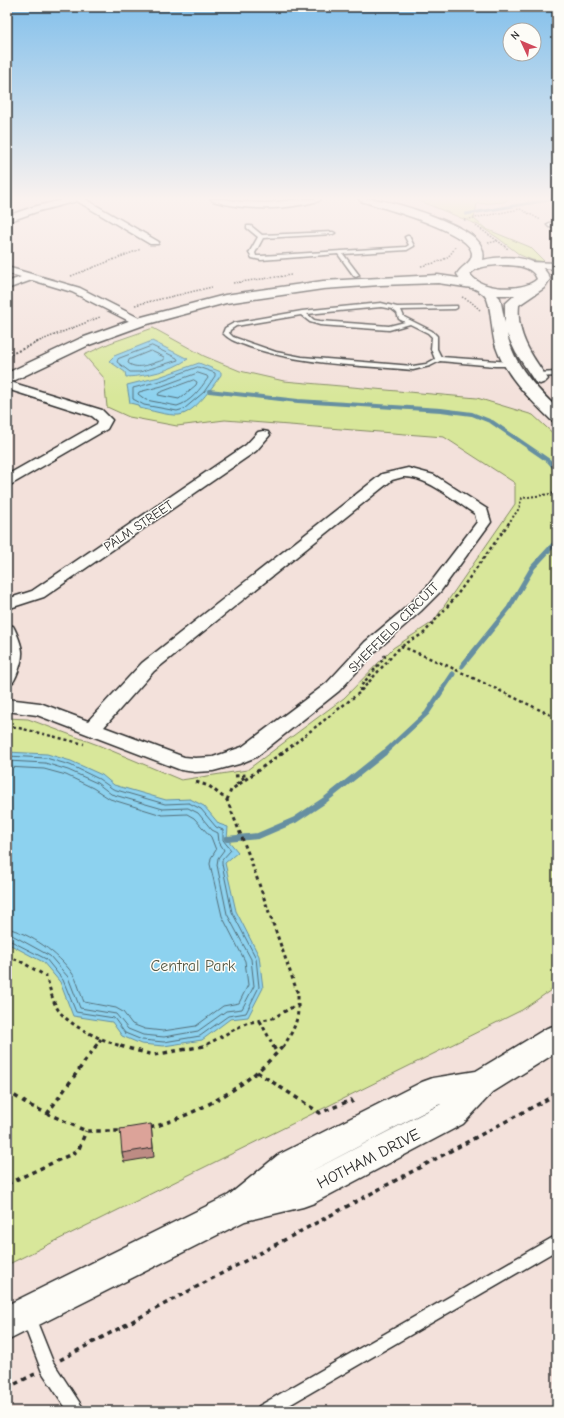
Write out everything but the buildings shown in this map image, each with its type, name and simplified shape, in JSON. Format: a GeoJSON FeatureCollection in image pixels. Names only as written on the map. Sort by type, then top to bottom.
{"type":"FeatureCollection","features":[{"type":"Feature","properties":{"kind":"street"},"geometry":{"type":"LineString","coordinates":[[7,379],[154,309],[261,286],[356,275],[447,271],[475,265]]}},
{"type":"Feature","properties":{"kind":"street"},"geometry":{"type":"LineString","coordinates":[[7,366],[54,343],[135,319],[225,299],[323,285],[418,279],[438,279],[509,292],[537,286],[544,279],[544,275],[541,272],[526,265]]}},
{"type":"Feature","properties":{"kind":"street"},"geometry":{"type":"LineString","coordinates":[[543,265],[557,266]]}},
{"type":"Feature","properties":{"kind":"street"},"geometry":{"type":"LineString","coordinates":[[471,266],[464,272],[464,276],[493,298],[503,347],[511,364],[530,391],[557,417]]}},
{"type":"Feature","properties":{"kind":"street"},"geometry":{"type":"LineString","coordinates":[[7,270],[76,290],[135,319]]}},
{"type":"Feature","properties":{"kind":"street"},"geometry":{"type":"LineString","coordinates":[[548,388],[526,359],[514,333],[510,316],[512,304],[537,286],[557,275]]}},
{"type":"Feature","properties":{"kind":"street"},"geometry":{"type":"LineString","coordinates":[[7,286],[31,277]]}},
{"type":"Feature","properties":{"kind":"street"},"geometry":{"type":"LineString","coordinates":[[7,385],[97,413],[105,420],[102,426],[7,481]]}},
{"type":"Feature","properties":{"kind":"street","name":"PALM STREET"},"geometry":{"type":"LineString","coordinates":[[7,604],[38,594],[251,448],[263,435]]}},
{"type":"Feature","properties":{"kind":"street","name":"SHEFFIELD CIRCUIT"},"geometry":{"type":"LineString","coordinates":[[7,706],[40,709],[181,763],[214,764],[232,759],[249,752],[333,687],[371,646],[415,608],[434,589],[484,522],[482,512],[421,474],[404,472],[387,477],[152,664],[92,728]]}},
{"type":"Feature","properties":{"kind":"street"},"geometry":{"type":"LineString","coordinates":[[7,630],[14,654],[7,678]]}},
{"type":"Feature","properties":{"kind":"street","name":"HOTHAM DRIVE"},"geometry":{"type":"LineString","coordinates":[[17,1319],[240,1206],[303,1192],[452,1114],[482,1083],[557,1037]]}},
{"type":"Feature","properties":{"kind":"lane"},"geometry":{"type":"LineString","coordinates":[[349,265],[356,275]]}},
{"type":"Feature","properties":{"kind":"lane"},"geometry":{"type":"LineString","coordinates":[[455,307],[396,309],[381,305],[302,313],[234,325],[226,329],[226,333],[231,338],[274,354],[302,359],[413,368],[428,365],[439,359],[511,364]]}},
{"type":"Feature","properties":{"kind":"lane"},"geometry":{"type":"LineString","coordinates":[[396,309],[400,312],[400,318],[430,332],[435,337],[433,348],[434,354],[439,359]]}},
{"type":"Feature","properties":{"kind":"lane"},"geometry":{"type":"LineString","coordinates":[[302,313],[312,321],[320,323],[389,328],[409,323]]}},
{"type":"Feature","properties":{"kind":"lane"},"geometry":{"type":"LineString","coordinates":[[538,375],[557,374]]}},
{"type":"Feature","properties":{"kind":"lane"},"geometry":{"type":"LineString","coordinates":[[264,1411],[557,1242]]}},
{"type":"Feature","properties":{"kind":"lane"},"geometry":{"type":"LineString","coordinates":[[17,1319],[47,1368],[77,1411]]}},
{"type":"Feature","properties":{"kind":"path"},"geometry":{"type":"LineString","coordinates":[[52,283],[96,265]]}},
{"type":"Feature","properties":{"kind":"path"},"geometry":{"type":"LineString","coordinates":[[227,800],[231,790],[280,755],[359,693],[401,646],[424,633],[454,599],[518,510],[522,498],[532,494],[550,495],[557,493]]}},
{"type":"Feature","properties":{"kind":"path"},"geometry":{"type":"LineString","coordinates":[[401,646],[448,666],[557,718]]}},
{"type":"Feature","properties":{"kind":"path"},"geometry":{"type":"LineString","coordinates":[[147,1129],[180,1118],[224,1096],[257,1072],[277,1053],[290,1036],[298,1018],[298,994],[248,853],[227,800],[209,786],[195,782]]}},
{"type":"Feature","properties":{"kind":"path"},"geometry":{"type":"LineString","coordinates":[[7,957],[18,960],[46,976],[58,1010],[69,1022],[110,1043],[153,1055],[204,1046],[246,1023],[273,1018],[298,1004]]}},
{"type":"Feature","properties":{"kind":"path"},"geometry":{"type":"LineString","coordinates":[[260,1021],[277,1053]]}},
{"type":"Feature","properties":{"kind":"path"},"geometry":{"type":"LineString","coordinates":[[48,1114],[101,1038]]}},
{"type":"Feature","properties":{"kind":"path"},"geometry":{"type":"LineString","coordinates":[[257,1072],[309,1106]]}},
{"type":"Feature","properties":{"kind":"path"},"geometry":{"type":"LineString","coordinates":[[7,1091],[31,1106],[86,1131],[101,1132],[131,1130]]}},
{"type":"Feature","properties":{"kind":"path"},"geometry":{"type":"LineString","coordinates":[[7,1388],[47,1368],[557,1094]]}},
{"type":"Feature","properties":{"kind":"path"},"geometry":{"type":"LineString","coordinates":[[7,1184],[78,1151],[86,1131]]}},
{"type":"Feature","properties":{"kind":"green space","name":"Central Park"},"geometry":{"type":"Polygon","coordinates":[[[153,328],[204,356],[240,371],[284,381],[477,398],[533,415],[557,437],[557,986],[522,1010],[7,1265],[7,718],[28,719],[98,745],[181,780],[247,770],[344,698],[393,648],[433,622],[515,504],[515,483],[444,437],[225,420],[177,426],[129,417],[107,407],[104,378],[84,355],[110,343],[153,328]]]}},
{"type":"Feature","properties":{"kind":"water"},"geometry":{"type":"Polygon","coordinates":[[[152,341],[188,359],[174,367],[158,372],[126,377],[125,372],[109,361],[114,356],[152,341]]]}},
{"type":"Feature","properties":{"kind":"water"},"geometry":{"type":"Polygon","coordinates":[[[199,363],[221,372],[221,375],[203,399],[191,410],[179,415],[164,414],[139,408],[138,405],[130,403],[127,385],[159,377],[199,363]]]}},
{"type":"Feature","properties":{"kind":"water"},"geometry":{"type":"Polygon","coordinates":[[[7,752],[47,754],[71,761],[102,775],[114,785],[166,800],[190,799],[204,806],[219,824],[228,827],[227,839],[238,852],[225,863],[236,911],[259,956],[263,988],[248,1017],[230,1019],[202,1040],[164,1046],[141,1044],[122,1036],[112,1022],[73,1016],[60,982],[43,962],[7,943],[7,752]]]}},
{"type":"Feature","properties":{"kind":"waterway"},"geometry":{"type":"LineString","coordinates":[[209,391],[298,401],[441,410],[472,414],[492,422],[549,461],[557,471]]}},
{"type":"Feature","properties":{"kind":"waterway"},"geometry":{"type":"LineString","coordinates":[[462,666],[509,608],[533,567],[557,541]]}},
{"type":"Feature","properties":{"kind":"waterway"},"geometry":{"type":"LineString","coordinates":[[383,754],[427,713],[453,674]]}},
{"type":"Feature","properties":{"kind":"waterway"},"geometry":{"type":"LineString","coordinates":[[227,839],[258,836],[295,820],[325,800],[384,753]]}}]}
